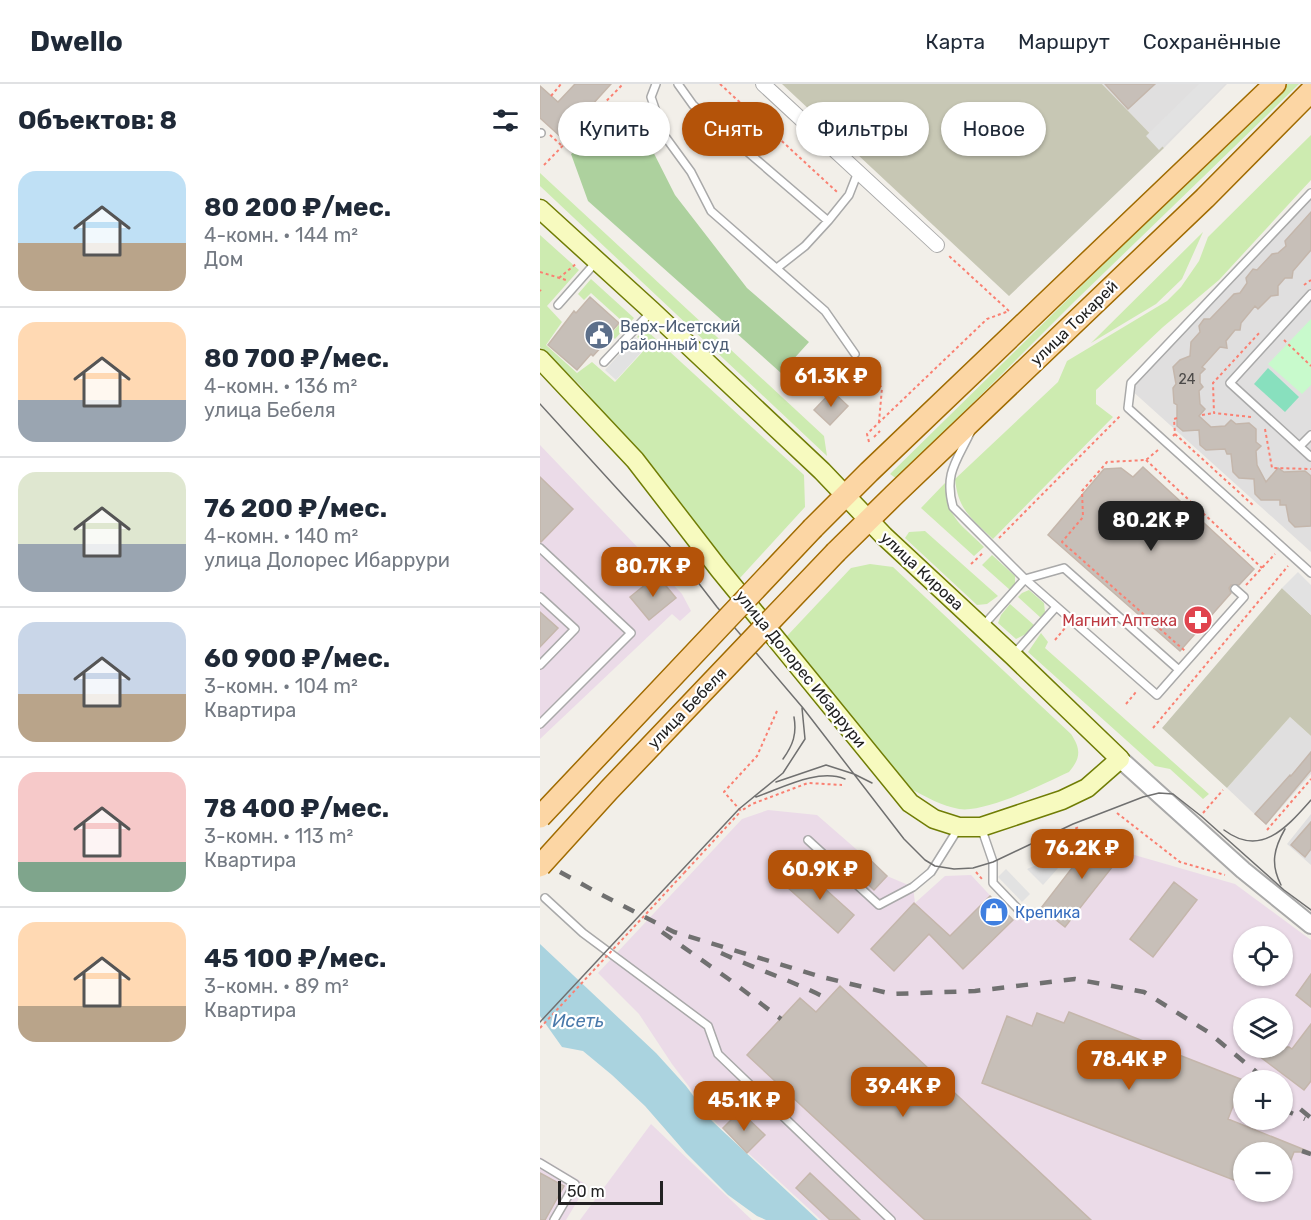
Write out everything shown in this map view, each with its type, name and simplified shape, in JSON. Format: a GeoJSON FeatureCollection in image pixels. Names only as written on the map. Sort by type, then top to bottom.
{"type":"FeatureCollection","features":[{"type":"Feature","properties":{"kind":"main road","name":"улица Токарей"},"geometry":{"type":"LineString","coordinates":[[813,528],[1275,84]]}},
{"type":"Feature","properties":{"kind":"main road","name":"улица Токарей"},"geometry":{"type":"LineString","coordinates":[[836,552],[1205,198],[1311,91]]}},
{"type":"Feature","properties":{"kind":"main road","name":"улица Кирова"},"geometry":{"type":"LineString","coordinates":[[540,209],[588,261],[652,311],[822,471],[869,520],[1120,759]]}},
{"type":"Feature","properties":{"kind":"main road","name":"улица Долорес Ибаррури"},"geometry":{"type":"LineString","coordinates":[[540,359],[635,460],[719,569],[910,803],[934,819],[959,827],[981,827],[1062,800],[1087,788],[1120,759]]}},
{"type":"Feature","properties":{"kind":"main road","name":"улица Бебеля"},"geometry":{"type":"LineString","coordinates":[[540,817],[813,528]]}},
{"type":"Feature","properties":{"kind":"main road","name":"улица Бебеля"},"geometry":{"type":"LineString","coordinates":[[540,866],[609,790],[836,552]]}},
{"type":"Feature","properties":{"kind":"street"},"geometry":{"type":"LineString","coordinates":[[763,84],[937,244]]}},
{"type":"Feature","properties":{"kind":"street","name":"улица Кирова"},"geometry":{"type":"LineString","coordinates":[[1120,759],[1243,870],[1311,925]]}},
{"type":"Feature","properties":{"kind":"lane"},"geometry":{"type":"LineString","coordinates":[[656,84],[651,97],[664,135],[691,172],[711,211],[825,311],[855,354]]}},
{"type":"Feature","properties":{"kind":"lane"},"geometry":{"type":"LineString","coordinates":[[678,84],[693,105],[828,221]]}},
{"type":"Feature","properties":{"kind":"lane"},"geometry":{"type":"LineString","coordinates":[[777,268],[805,246],[828,221],[849,195],[858,172]]}},
{"type":"Feature","properties":{"kind":"lane"},"geometry":{"type":"LineString","coordinates":[[1311,193],[1131,383],[1128,408],[1311,573]]}},
{"type":"Feature","properties":{"kind":"lane"},"geometry":{"type":"LineString","coordinates":[[558,305],[588,261]]}},
{"type":"Feature","properties":{"kind":"lane"},"geometry":{"type":"LineString","coordinates":[[1311,294],[1230,383],[1311,456]]}},
{"type":"Feature","properties":{"kind":"lane"},"geometry":{"type":"LineString","coordinates":[[604,363],[652,311]]}},
{"type":"Feature","properties":{"kind":"lane"},"geometry":{"type":"LineString","coordinates":[[979,414],[950,472],[949,492],[953,507],[1025,579],[1158,695],[1244,597],[1235,589]]}},
{"type":"Feature","properties":{"kind":"lane"},"geometry":{"type":"LineString","coordinates":[[1300,446],[1311,435]]}},
{"type":"Feature","properties":{"kind":"lane"},"geometry":{"type":"LineString","coordinates":[[540,548],[631,633],[540,724]]}},
{"type":"Feature","properties":{"kind":"lane"},"geometry":{"type":"LineString","coordinates":[[982,627],[1025,579],[1064,568],[1179,670]]}},
{"type":"Feature","properties":{"kind":"lane"},"geometry":{"type":"LineString","coordinates":[[540,597],[575,629],[540,665]]}},
{"type":"Feature","properties":{"kind":"lane"},"geometry":{"type":"LineString","coordinates":[[1014,656],[1056,607]]}},
{"type":"Feature","properties":{"kind":"lane"},"geometry":{"type":"LineString","coordinates":[[808,840],[879,905],[913,886],[932,872],[959,827]]}},
{"type":"Feature","properties":{"kind":"lane"},"geometry":{"type":"LineString","coordinates":[[981,827],[993,862],[993,883],[1018,909]]}},
{"type":"Feature","properties":{"kind":"lane"},"geometry":{"type":"LineString","coordinates":[[545,898],[583,933],[708,1026],[718,1054],[891,1220]]}},
{"type":"Feature","properties":{"kind":"lane"},"geometry":{"type":"LineString","coordinates":[[540,1163],[575,1184],[555,1220]]}},
{"type":"Feature","properties":{"kind":"path"},"geometry":{"type":"LineString","coordinates":[[551,96],[561,84]]}},
{"type":"Feature","properties":{"kind":"path"},"geometry":{"type":"LineString","coordinates":[[605,102],[623,84]]}},
{"type":"Feature","properties":{"kind":"path"},"geometry":{"type":"LineString","coordinates":[[720,84],[845,200]]}},
{"type":"Feature","properties":{"kind":"path"},"geometry":{"type":"LineString","coordinates":[[544,165],[558,149]]}},
{"type":"Feature","properties":{"kind":"path"},"geometry":{"type":"LineString","coordinates":[[869,442],[867,434],[987,319],[1009,311],[937,244]]}},
{"type":"Feature","properties":{"kind":"path"},"geometry":{"type":"LineString","coordinates":[[559,278],[588,261]]}},
{"type":"Feature","properties":{"kind":"path"},"geometry":{"type":"LineString","coordinates":[[540,272],[569,281]]}},
{"type":"Feature","properties":{"kind":"path"},"geometry":{"type":"LineString","coordinates":[[1301,289],[1311,280]]}},
{"type":"Feature","properties":{"kind":"path"},"geometry":{"type":"LineString","coordinates":[[1214,413],[1213,383],[1261,332]]}},
{"type":"Feature","properties":{"kind":"path"},"geometry":{"type":"LineString","coordinates":[[1276,332],[1311,366]]}},
{"type":"Feature","properties":{"kind":"path"},"geometry":{"type":"LineString","coordinates":[[855,354],[882,388],[879,422]]}},
{"type":"Feature","properties":{"kind":"path"},"geometry":{"type":"LineString","coordinates":[[971,564],[1128,408]]}},
{"type":"Feature","properties":{"kind":"path"},"geometry":{"type":"LineString","coordinates":[[1202,415],[1214,413],[1253,417]]}},
{"type":"Feature","properties":{"kind":"path"},"geometry":{"type":"LineString","coordinates":[[1265,428],[1272,468],[1311,469]]}},
{"type":"Feature","properties":{"kind":"path"},"geometry":{"type":"LineString","coordinates":[[874,437],[880,431]]}},
{"type":"Feature","properties":{"kind":"path"},"geometry":{"type":"LineString","coordinates":[[1174,434],[1254,506]]}},
{"type":"Feature","properties":{"kind":"path"},"geometry":{"type":"LineString","coordinates":[[1191,645],[1185,651],[1062,542],[1083,517],[1082,491],[1107,462],[1146,460],[1262,568],[1245,587]]}},
{"type":"Feature","properties":{"kind":"path"},"geometry":{"type":"LineString","coordinates":[[1153,728],[1288,567],[1282,546]]}},
{"type":"Feature","properties":{"kind":"path"},"geometry":{"type":"LineString","coordinates":[[1055,640],[1065,628]]}},
{"type":"Feature","properties":{"kind":"path"},"geometry":{"type":"LineString","coordinates":[[1126,704],[1134,695]]}},
{"type":"Feature","properties":{"kind":"path"},"geometry":{"type":"LineString","coordinates":[[741,812],[724,792],[757,756],[777,711]]}},
{"type":"Feature","properties":{"kind":"path"},"geometry":{"type":"LineString","coordinates":[[1267,830],[1311,779]]}},
{"type":"Feature","properties":{"kind":"path"},"geometry":{"type":"LineString","coordinates":[[540,1028],[741,812],[752,804],[808,783],[842,785]]}},
{"type":"Feature","properties":{"kind":"path"},"geometry":{"type":"LineString","coordinates":[[1193,824],[1223,790]]}},
{"type":"Feature","properties":{"kind":"path"},"geometry":{"type":"LineString","coordinates":[[1117,813],[1180,862],[1226,875]]}},
{"type":"Feature","properties":{"kind":"path"},"geometry":{"type":"LineString","coordinates":[[1037,846],[1079,827]]}},
{"type":"Feature","properties":{"kind":"shaded area"},"geometry":{"type":"Polygon","coordinates":[[[782,84],[1102,84],[1164,148],[1009,296],[859,156],[929,156],[929,102],[801,102],[782,84]]]}},
{"type":"Feature","properties":{"kind":"shaded area"},"geometry":{"type":"Polygon","coordinates":[[[1102,84],[1227,84],[1164,148],[1102,84]]]}},
{"type":"Feature","properties":{"kind":"shaded area"},"geometry":{"type":"Polygon","coordinates":[[[1199,84],[1225,84],[1159,150],[1146,136],[1199,84]]]}},
{"type":"Feature","properties":{"kind":"shaded area"},"geometry":{"type":"Polygon","coordinates":[[[1311,195],[1311,552],[1130,389],[1311,195]]]}},
{"type":"Feature","properties":{"kind":"shaded area"},"geometry":{"type":"Polygon","coordinates":[[[635,337],[646,347],[616,380],[605,370],[635,337]]]}},
{"type":"Feature","properties":{"kind":"shaded area"},"geometry":{"type":"Polygon","coordinates":[[[540,445],[682,594],[691,611],[680,621],[672,614],[540,739],[540,445]]]}},
{"type":"Feature","properties":{"kind":"shaded area"},"geometry":{"type":"Polygon","coordinates":[[[1298,572],[1311,585],[1311,615],[1282,588],[1298,572]]]}},
{"type":"Feature","properties":{"kind":"shaded area"},"geometry":{"type":"Polygon","coordinates":[[[1282,588],[1311,615],[1311,736],[1290,717],[1227,788],[1162,728],[1282,588]]]}},
{"type":"Feature","properties":{"kind":"shaded area"},"geometry":{"type":"Polygon","coordinates":[[[1290,717],[1311,736],[1311,774],[1266,825],[1227,788],[1290,717]]]}},
{"type":"Feature","properties":{"kind":"shaded area"},"geometry":{"type":"Polygon","coordinates":[[[768,810],[817,815],[887,876],[913,887],[915,903],[945,876],[971,875],[1013,920],[1041,908],[1099,833],[1124,852],[1235,884],[1292,926],[1233,926],[1233,986],[1293,986],[1293,927],[1311,940],[1311,1220],[821,1220],[717,1124],[672,1064],[639,1014],[598,973],[742,819],[768,810]]]}},
{"type":"Feature","properties":{"kind":"shaded area"},"geometry":{"type":"Polygon","coordinates":[[[1311,814],[1311,865],[1287,844],[1311,814]]]}},
{"type":"Feature","properties":{"kind":"shaded area"},"geometry":{"type":"Polygon","coordinates":[[[1076,848],[1043,885],[1027,869],[1076,848]]]}},
{"type":"Feature","properties":{"kind":"shaded area"},"geometry":{"type":"Polygon","coordinates":[[[1006,869],[1030,894],[1022,902],[998,877],[1006,869]]]}},
{"type":"Feature","properties":{"kind":"shaded area"},"geometry":{"type":"Polygon","coordinates":[[[651,1124],[752,1220],[580,1220],[651,1124]]]}},
{"type":"Feature","properties":{"kind":"shaded area"},"geometry":{"type":"Polygon","coordinates":[[[540,1157],[587,1185],[566,1220],[540,1220],[540,1157]]]}},
{"type":"Feature","properties":{"kind":"green space"},"geometry":{"type":"Polygon","coordinates":[[[1287,84],[1299,84],[1074,302],[897,479],[890,474],[1287,84]]]}},
{"type":"Feature","properties":{"kind":"green space"},"geometry":{"type":"Polygon","coordinates":[[[1311,135],[1311,180],[1219,280],[1163,327],[1096,390],[1096,404],[1113,417],[993,539],[967,513],[959,499],[955,479],[1058,382],[1067,361],[1167,301],[1181,287],[1199,261],[1208,237],[1311,135]]]}},
{"type":"Feature","properties":{"kind":"green space"},"geometry":{"type":"Polygon","coordinates":[[[572,156],[655,156],[675,195],[747,288],[809,342],[781,373],[588,201],[572,156]]]}},
{"type":"Feature","properties":{"kind":"green space"},"geometry":{"type":"Polygon","coordinates":[[[540,173],[824,436],[827,456],[540,186],[540,173]]]}},
{"type":"Feature","properties":{"kind":"green space"},"geometry":{"type":"Polygon","coordinates":[[[1203,232],[1182,279],[1156,304],[1091,343],[1203,232]]]}},
{"type":"Feature","properties":{"kind":"green space"},"geometry":{"type":"Polygon","coordinates":[[[540,235],[579,270],[547,306],[562,322],[546,345],[577,373],[592,362],[615,382],[647,347],[637,337],[645,329],[804,475],[805,507],[740,578],[581,386],[540,347],[540,235]]]}},
{"type":"Feature","properties":{"kind":"green space"},"geometry":{"type":"Polygon","coordinates":[[[591,279],[634,318],[615,339],[610,335],[622,321],[591,293],[584,300],[578,294],[591,279]]]}},
{"type":"Feature","properties":{"kind":"green space"},"geometry":{"type":"Polygon","coordinates":[[[1311,319],[1311,385],[1302,394],[1268,364],[1311,319]]]}},
{"type":"Feature","properties":{"kind":"green space"},"geometry":{"type":"Polygon","coordinates":[[[1268,368],[1299,397],[1285,412],[1254,384],[1268,368]]]}},
{"type":"Feature","properties":{"kind":"green space"},"geometry":{"type":"Polygon","coordinates":[[[945,483],[952,513],[984,547],[974,556],[921,508],[945,483]]]}},
{"type":"Feature","properties":{"kind":"green space"},"geometry":{"type":"Polygon","coordinates":[[[925,531],[998,596],[987,604],[977,605],[905,538],[909,532],[925,531]]]}},
{"type":"Feature","properties":{"kind":"green space"},"geometry":{"type":"Polygon","coordinates":[[[992,555],[1015,576],[1015,584],[1010,590],[982,565],[992,555]]]}},
{"type":"Feature","properties":{"kind":"green space"},"geometry":{"type":"Polygon","coordinates":[[[870,564],[893,567],[1071,734],[1077,744],[1078,758],[1069,772],[1014,797],[970,809],[946,806],[911,789],[787,636],[851,568],[870,564]]]}},
{"type":"Feature","properties":{"kind":"green space"},"geometry":{"type":"Polygon","coordinates":[[[1029,590],[1044,603],[1045,612],[1041,618],[1018,597],[1029,590]]]}},
{"type":"Feature","properties":{"kind":"green space"},"geometry":{"type":"Polygon","coordinates":[[[1010,604],[1034,625],[1026,634],[1016,639],[998,623],[1010,604]]]}},
{"type":"Feature","properties":{"kind":"green space"},"geometry":{"type":"Polygon","coordinates":[[[1041,633],[1048,642],[1045,648],[1209,794],[1203,799],[1170,769],[1155,766],[1028,652],[1041,633]]]}},
{"type":"Feature","properties":{"kind":"water","name":"Исеть"},"geometry":{"type":"Polygon","coordinates":[[[540,944],[656,1053],[686,1086],[712,1121],[818,1220],[766,1220],[757,1216],[728,1195],[686,1153],[645,1106],[612,1075],[583,1051],[562,1047],[540,1016],[540,944]]]}},
{"type":"Feature","properties":{"kind":"building"},"geometry":{"type":"Polygon","coordinates":[[[575,84],[611,84],[595,102],[558,102],[575,84]]]}},
{"type":"Feature","properties":{"kind":"building"},"geometry":{"type":"Polygon","coordinates":[[[1105,84],[1155,84],[1128,109],[1105,84]]]}},
{"type":"Feature","properties":{"kind":"building"},"geometry":{"type":"Polygon","coordinates":[[[540,86],[558,102],[558,134],[540,118],[540,86]]]}},
{"type":"Feature","properties":{"kind":"building"},"geometry":{"type":"Polygon","coordinates":[[[1311,212],[1311,250],[1293,271],[1292,278],[1285,278],[1278,286],[1278,295],[1271,296],[1258,309],[1255,306],[1241,323],[1240,330],[1235,330],[1226,341],[1227,348],[1220,347],[1202,367],[1205,369],[1200,374],[1200,383],[1203,387],[1199,391],[1200,404],[1205,409],[1199,416],[1211,427],[1225,426],[1231,420],[1236,424],[1249,423],[1256,429],[1256,442],[1261,446],[1256,451],[1257,465],[1266,482],[1278,468],[1284,472],[1305,471],[1311,476],[1311,526],[1295,527],[1289,521],[1286,505],[1280,505],[1280,500],[1261,500],[1255,494],[1254,479],[1239,478],[1233,472],[1231,454],[1227,454],[1225,449],[1206,450],[1200,445],[1199,430],[1183,431],[1177,426],[1177,405],[1174,403],[1173,388],[1176,384],[1173,367],[1180,360],[1190,356],[1191,342],[1200,332],[1199,326],[1204,319],[1210,319],[1234,294],[1240,293],[1247,283],[1246,278],[1253,269],[1257,270],[1272,254],[1278,253],[1286,246],[1285,241],[1311,212]]]}},
{"type":"Feature","properties":{"kind":"building"},"geometry":{"type":"Polygon","coordinates":[[[590,297],[619,323],[604,340],[606,342],[577,370],[548,345],[574,311],[576,313],[590,297]]]}},
{"type":"Feature","properties":{"kind":"building"},"geometry":{"type":"Polygon","coordinates":[[[832,391],[848,406],[830,425],[814,410],[832,391]]]}},
{"type":"Feature","properties":{"kind":"building"},"geometry":{"type":"Polygon","coordinates":[[[1143,467],[1254,569],[1239,585],[1231,585],[1229,588],[1231,593],[1180,651],[1048,535],[1104,469],[1121,468],[1133,477],[1143,467]]]}},
{"type":"Feature","properties":{"kind":"building"},"geometry":{"type":"Polygon","coordinates":[[[540,477],[573,509],[541,542],[540,542],[540,477]]]}},
{"type":"Feature","properties":{"kind":"building"},"geometry":{"type":"Polygon","coordinates":[[[657,575],[676,598],[649,620],[630,597],[657,575]]]}},
{"type":"Feature","properties":{"kind":"building"},"geometry":{"type":"Polygon","coordinates":[[[540,612],[558,628],[540,647],[540,612]]]}},
{"type":"Feature","properties":{"kind":"building"},"geometry":{"type":"Polygon","coordinates":[[[1311,752],[1311,770],[1266,824],[1255,814],[1311,752]]]}},
{"type":"Feature","properties":{"kind":"building"},"geometry":{"type":"Polygon","coordinates":[[[1311,822],[1311,849],[1305,857],[1291,845],[1311,822]]]}},
{"type":"Feature","properties":{"kind":"building"},"geometry":{"type":"Polygon","coordinates":[[[1099,833],[1124,852],[1065,927],[1041,908],[1099,833]]]}},
{"type":"Feature","properties":{"kind":"building"},"geometry":{"type":"Polygon","coordinates":[[[862,852],[887,876],[874,890],[849,866],[862,852]]]}},
{"type":"Feature","properties":{"kind":"building"},"geometry":{"type":"Polygon","coordinates":[[[803,869],[854,915],[838,933],[787,887],[803,869]]]}},
{"type":"Feature","properties":{"kind":"building"},"geometry":{"type":"Polygon","coordinates":[[[1174,882],[1197,900],[1153,957],[1130,939],[1174,882]]]}},
{"type":"Feature","properties":{"kind":"building"},"geometry":{"type":"Polygon","coordinates":[[[990,896],[1013,920],[963,969],[929,934],[894,971],[871,949],[914,903],[950,936],[990,896]]]}},
{"type":"Feature","properties":{"kind":"building"},"geometry":{"type":"Polygon","coordinates":[[[1311,974],[1311,1007],[1296,995],[1311,974]]]}},
{"type":"Feature","properties":{"kind":"building"},"geometry":{"type":"Polygon","coordinates":[[[840,986],[1091,1220],[925,1220],[747,1055],[800,998],[816,1012],[840,986]]]}},
{"type":"Feature","properties":{"kind":"building"},"geometry":{"type":"Polygon","coordinates":[[[1069,1012],[1233,1076],[1233,1106],[1228,1119],[1233,1121],[1233,1130],[1255,1130],[1285,1142],[1233,1142],[1233,1180],[982,1083],[1007,1016],[1032,1026],[1037,1013],[1064,1023],[1069,1012]]]}},
{"type":"Feature","properties":{"kind":"building"},"geometry":{"type":"Polygon","coordinates":[[[1311,1024],[1311,1081],[1304,1090],[1293,1082],[1293,1070],[1277,1070],[1262,1058],[1293,1058],[1293,1048],[1311,1024]]]}},
{"type":"Feature","properties":{"kind":"building"},"geometry":{"type":"Polygon","coordinates":[[[740,1111],[765,1135],[747,1153],[723,1128],[740,1111]]]}},
{"type":"Feature","properties":{"kind":"building"},"geometry":{"type":"Polygon","coordinates":[[[1293,1145],[1310,1152],[1294,1152],[1293,1155],[1293,1145]]]}},
{"type":"Feature","properties":{"kind":"building"},"geometry":{"type":"Polygon","coordinates":[[[540,1173],[564,1186],[545,1220],[540,1220],[540,1173]]]}},
{"type":"Feature","properties":{"kind":"building"},"geometry":{"type":"Polygon","coordinates":[[[810,1173],[860,1220],[830,1220],[796,1188],[810,1173]]]}},
{"type":"Feature","properties":{"kind":"tram line"},"geometry":{"type":"LineString","coordinates":[[540,404],[673,550],[717,607],[803,708],[904,839],[925,860],[935,866],[954,869],[973,868],[993,862],[1073,824],[1143,797],[1159,793],[1173,794],[1284,890],[1311,910]]}},
{"type":"Feature","properties":{"kind":"tram line"},"geometry":{"type":"LineString","coordinates":[[540,1022],[739,809],[783,773],[805,739],[802,708]]}},
{"type":"Feature","properties":{"kind":"tram line"},"geometry":{"type":"LineString","coordinates":[[783,759],[793,739],[794,717]]}},
{"type":"Feature","properties":{"kind":"tram line"},"geometry":{"type":"LineString","coordinates":[[776,782],[826,765],[854,774],[872,783]]}},
{"type":"Feature","properties":{"kind":"tram line"},"geometry":{"type":"LineString","coordinates":[[756,797],[812,777],[834,776],[845,779]]}},
{"type":"Feature","properties":{"kind":"tram line"},"geometry":{"type":"LineString","coordinates":[[1224,830],[1237,838],[1250,841],[1261,840],[1283,829],[1311,800]]}},
{"type":"Feature","properties":{"kind":"tram line"},"geometry":{"type":"LineString","coordinates":[[1281,885],[1275,870],[1275,856],[1285,829]]}},
{"type":"Feature","properties":{"kind":"railway"},"geometry":{"type":"LineString","coordinates":[[560,872],[674,932],[822,977],[892,994],[975,991],[1075,979],[1144,992],[1208,1032],[1254,1070]]}},
{"type":"Feature","properties":{"kind":"railway"},"geometry":{"type":"LineString","coordinates":[[662,932],[781,1019]]}},
{"type":"Feature","properties":{"kind":"railway"},"geometry":{"type":"LineString","coordinates":[[721,953],[828,999]]}},
{"type":"Feature","properties":{"kind":"railway"},"geometry":{"type":"LineString","coordinates":[[1293,1103],[1311,1118]]}},
{"type":"Feature","properties":{"kind":"railway"},"geometry":{"type":"LineString","coordinates":[[1293,1114],[1305,1119]]}},
{"type":"Feature","properties":{"kind":"railway"},"geometry":{"type":"LineString","coordinates":[[1302,1151],[1311,1154]]}},
{"type":"Feature","properties":{"kind":"place","name":"Верх-Исетский районный суд"},"geometry":{"type":"Point","coordinates":[599,335]}},
{"type":"Feature","properties":{"kind":"place","name":"Магнит Аптека"},"geometry":{"type":"Point","coordinates":[1198,620]}},
{"type":"Feature","properties":{"kind":"place","name":"Крепика"},"geometry":{"type":"Point","coordinates":[994,912]}}]}
